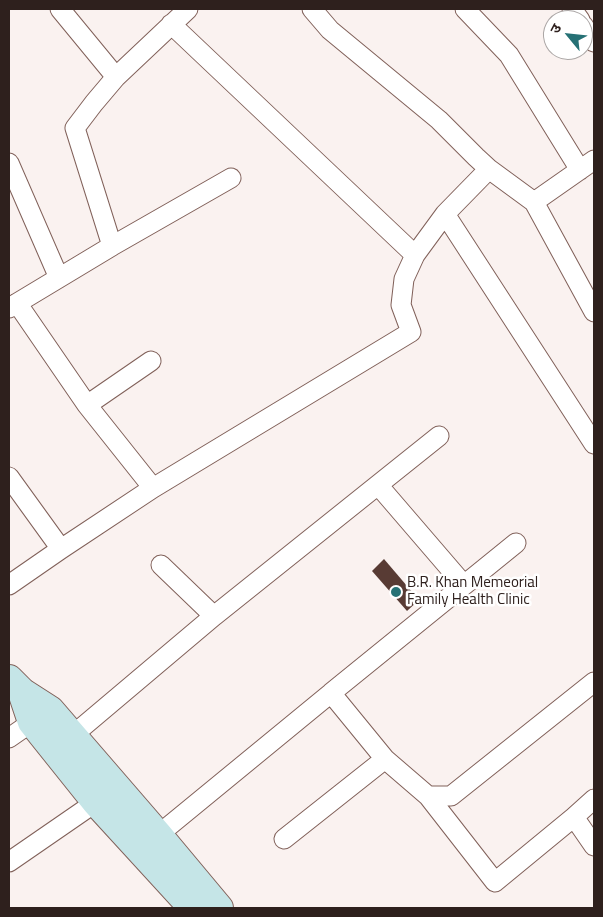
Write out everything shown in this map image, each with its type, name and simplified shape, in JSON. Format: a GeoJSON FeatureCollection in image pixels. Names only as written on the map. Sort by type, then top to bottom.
{"type":"FeatureCollection","features":[{"type":"Feature","properties":{"kind":"main road"},"geometry":{"type":"LineString","coordinates":[[16,686],[50,710],[73,735],[219,908]]}},
{"type":"Feature","properties":{"kind":"main road"},"geometry":{"type":"LineString","coordinates":[[16,686],[32,722],[96,802],[193,908]]}},
{"type":"Feature","properties":{"kind":"street"},"geometry":{"type":"LineString","coordinates":[[60,9],[116,77]]}},
{"type":"Feature","properties":{"kind":"street"},"geometry":{"type":"LineString","coordinates":[[112,246],[75,128],[116,77],[188,9]]}},
{"type":"Feature","properties":{"kind":"street"},"geometry":{"type":"LineString","coordinates":[[312,9],[330,30],[439,120],[489,169],[534,202],[594,312]]}},
{"type":"Feature","properties":{"kind":"street"},"geometry":{"type":"LineString","coordinates":[[465,9],[508,55],[587,165],[534,202]]}},
{"type":"Feature","properties":{"kind":"street"},"geometry":{"type":"LineString","coordinates":[[171,24],[415,255]]}},
{"type":"Feature","properties":{"kind":"street"},"geometry":{"type":"LineString","coordinates":[[9,163],[59,278]]}},
{"type":"Feature","properties":{"kind":"street"},"geometry":{"type":"LineString","coordinates":[[9,585],[61,548],[153,488],[411,332],[402,305],[404,279],[415,255],[445,214],[489,169]]}},
{"type":"Feature","properties":{"kind":"street"},"geometry":{"type":"LineString","coordinates":[[153,488],[87,406],[13,306],[112,246],[231,178]]}},
{"type":"Feature","properties":{"kind":"street"},"geometry":{"type":"LineString","coordinates":[[445,214],[594,444]]}},
{"type":"Feature","properties":{"kind":"street"},"geometry":{"type":"LineString","coordinates":[[87,406],[151,361]]}},
{"type":"Feature","properties":{"kind":"street"},"geometry":{"type":"LineString","coordinates":[[73,735],[214,616],[439,436]]}},
{"type":"Feature","properties":{"kind":"street"},"geometry":{"type":"LineString","coordinates":[[9,477],[61,548]]}},
{"type":"Feature","properties":{"kind":"street"},"geometry":{"type":"LineString","coordinates":[[378,485],[464,585]]}},
{"type":"Feature","properties":{"kind":"street"},"geometry":{"type":"LineString","coordinates":[[158,835],[516,543]]}},
{"type":"Feature","properties":{"kind":"street"},"geometry":{"type":"LineString","coordinates":[[161,565],[214,616]]}},
{"type":"Feature","properties":{"kind":"street"},"geometry":{"type":"LineString","coordinates":[[428,796],[451,796],[594,682]]}},
{"type":"Feature","properties":{"kind":"street"},"geometry":{"type":"LineString","coordinates":[[330,693],[385,759],[428,796],[495,882],[594,799]]}},
{"type":"Feature","properties":{"kind":"street"},"geometry":{"type":"LineString","coordinates":[[9,738],[32,722]]}},
{"type":"Feature","properties":{"kind":"street"},"geometry":{"type":"LineString","coordinates":[[284,840],[385,759]]}},
{"type":"Feature","properties":{"kind":"street"},"geometry":{"type":"LineString","coordinates":[[9,862],[96,802]]}},
{"type":"Feature","properties":{"kind":"street"},"geometry":{"type":"LineString","coordinates":[[574,817],[594,846]]}},
{"type":"Feature","properties":{"kind":"building"},"geometry":{"type":"Polygon","coordinates":[[[384,559],[419,600],[407,611],[372,571],[384,559]]]}},
{"type":"Feature","properties":{"kind":"place","name":"B.R. Khan Memeorial Family Health Clinic"},"geometry":{"type":"Point","coordinates":[396,592]}}]}
